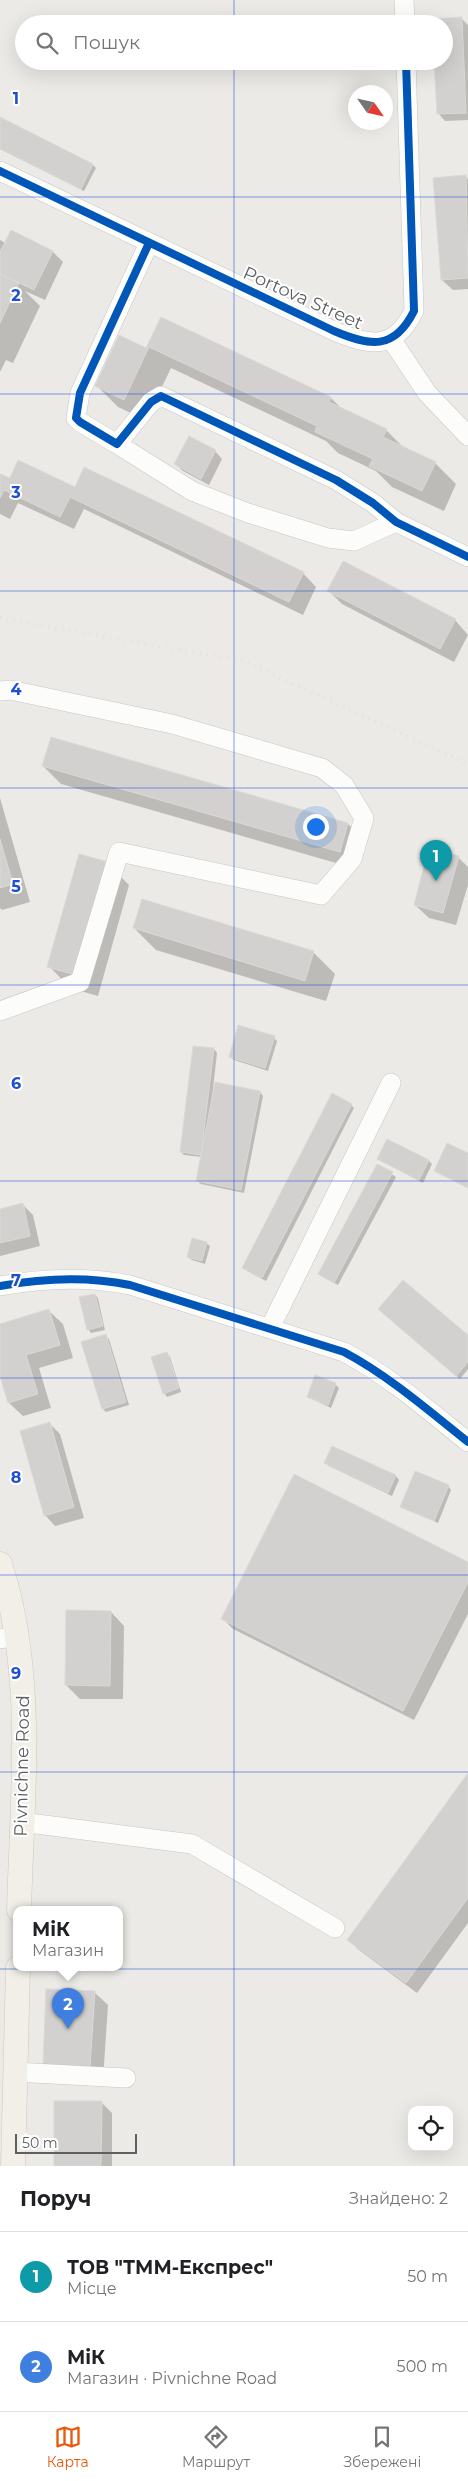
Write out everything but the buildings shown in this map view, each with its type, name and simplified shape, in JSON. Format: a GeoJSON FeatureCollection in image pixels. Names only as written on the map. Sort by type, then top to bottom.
{"type":"FeatureCollection","features":[{"type":"Feature","properties":{"kind":"main road","name":"Pivnichne Road"},"geometry":{"type":"LineString","coordinates":[[0,1564],[12,1602],[9,1638],[24,1708],[19,1906]]}},
{"type":"Feature","properties":{"kind":"main road"},"geometry":{"type":"LineString","coordinates":[[13,2166],[18,1971]]}},
{"type":"Feature","properties":{"kind":"street"},"geometry":{"type":"LineString","coordinates":[[404,0],[404,15]]}},
{"type":"Feature","properties":{"kind":"street"},"geometry":{"type":"LineString","coordinates":[[406,70],[414,311],[406,327],[390,340],[427,393],[468,436]]}},
{"type":"Feature","properties":{"kind":"street","name":"Portova Street"},"geometry":{"type":"LineString","coordinates":[[0,171],[356,340],[376,343],[390,340]]}},
{"type":"Feature","properties":{"kind":"street"},"geometry":{"type":"LineString","coordinates":[[149,243],[77,405],[76,418],[192,491],[248,513],[328,538],[354,541],[396,522]]}},
{"type":"Feature","properties":{"kind":"street"},"geometry":{"type":"LineString","coordinates":[[117,444],[150,402],[161,396],[336,480],[372,503],[396,522],[468,557]]}},
{"type":"Feature","properties":{"kind":"street"},"geometry":{"type":"LineString","coordinates":[[0,691],[10,690],[172,724],[322,768],[344,785],[364,818],[352,859],[321,895],[119,852],[80,982],[0,1011]]}},
{"type":"Feature","properties":{"kind":"street"},"geometry":{"type":"LineString","coordinates":[[270,1328],[391,1083]]}},
{"type":"Feature","properties":{"kind":"street"},"geometry":{"type":"LineString","coordinates":[[0,1286],[28,1281],[77,1278],[101,1279],[130,1285],[344,1352],[370,1366],[468,1442]]}},
{"type":"Feature","properties":{"kind":"street"},"geometry":{"type":"LineString","coordinates":[[21,1822],[192,1844],[335,1928]]}},
{"type":"Feature","properties":{"kind":"street"},"geometry":{"type":"LineString","coordinates":[[15,2072],[126,2078]]}},
{"type":"Feature","properties":{"kind":"railway"},"geometry":{"type":"LineString","coordinates":[[0,618],[244,661],[468,764]]}},
{"type":"Feature","properties":{"kind":"cycle path"},"geometry":{"type":"LineString","coordinates":[[0,171],[334,331],[359,340],[380,342],[398,333],[414,311],[406,70]]}},
{"type":"Feature","properties":{"kind":"cycle path"},"geometry":{"type":"LineString","coordinates":[[149,243],[80,393],[76,418],[80,422],[117,444],[151,402],[161,396],[336,480],[373,503],[396,522],[468,557]]}},
{"type":"Feature","properties":{"kind":"cycle path"},"geometry":{"type":"LineString","coordinates":[[0,1286],[65,1279],[97,1280],[130,1285],[344,1352],[377,1372],[468,1442]]}},
{"type":"Feature","properties":{"kind":"place","name":"ТОВ \"ТММ-Експрес\""},"geometry":{"type":"Point","coordinates":[436,881]}},
{"type":"Feature","properties":{"kind":"place","name":"МіК"},"geometry":{"type":"Point","coordinates":[68,2029]}}]}
